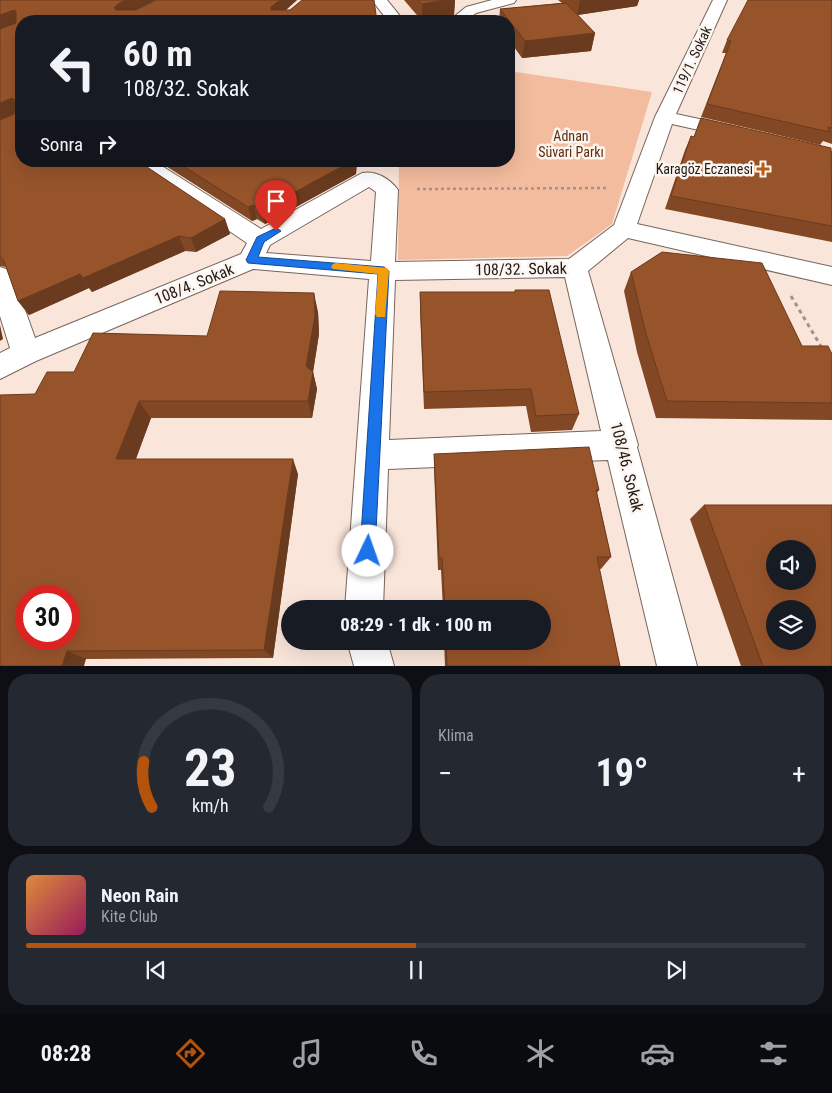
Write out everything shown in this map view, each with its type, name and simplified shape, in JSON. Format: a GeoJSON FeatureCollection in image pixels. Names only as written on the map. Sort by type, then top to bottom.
{"type":"FeatureCollection","features":[{"type":"Feature","properties":{"kind":"street"},"geometry":{"type":"LineString","coordinates":[[379,0],[391,15]]}},
{"type":"Feature","properties":{"kind":"street"},"geometry":{"type":"LineString","coordinates":[[465,15],[471,10],[508,0]]}},
{"type":"Feature","properties":{"kind":"street","name":"119/1. Sokak"},"geometry":{"type":"LineString","coordinates":[[665,119],[720,0]]}},
{"type":"Feature","properties":{"kind":"street"},"geometry":{"type":"LineString","coordinates":[[749,136],[665,119],[624,229],[832,276]]}},
{"type":"Feature","properties":{"kind":"street"},"geometry":{"type":"LineString","coordinates":[[147,167],[256,250]]}},
{"type":"Feature","properties":{"kind":"street"},"geometry":{"type":"LineString","coordinates":[[365,600],[384,271],[377,176]]}},
{"type":"Feature","properties":{"kind":"street","name":"108/4. Sokak"},"geometry":{"type":"LineString","coordinates":[[0,367],[26,353],[256,250],[377,176]]}},
{"type":"Feature","properties":{"kind":"street","name":"108/32. Sokak"},"geometry":{"type":"LineString","coordinates":[[256,250],[384,271],[575,268],[624,229]]}},
{"type":"Feature","properties":{"kind":"street","name":"108/46. Sokak"},"geometry":{"type":"LineString","coordinates":[[575,268],[622,445],[677,666]]}},
{"type":"Feature","properties":{"kind":"street"},"geometry":{"type":"LineString","coordinates":[[0,276],[26,353]]}},
{"type":"Feature","properties":{"kind":"street"},"geometry":{"type":"LineString","coordinates":[[373,455],[622,445]]}},
{"type":"Feature","properties":{"kind":"street"},"geometry":{"type":"LineString","coordinates":[[370,650],[374,666]]}},
{"type":"Feature","properties":{"kind":"path"},"geometry":{"type":"LineString","coordinates":[[377,176],[639,188]]}},
{"type":"Feature","properties":{"kind":"path"},"geometry":{"type":"LineString","coordinates":[[771,262],[823,350]]}},
{"type":"Feature","properties":{"kind":"green space","name":"Adnan Süvari Parkı"},"geometry":{"type":"Polygon","coordinates":[[[515,72],[652,92],[612,224],[567,256],[398,260],[399,167],[515,167],[515,72]]]}},
{"type":"Feature","properties":{"kind":"building"},"geometry":{"type":"Polygon","coordinates":[[[0,0],[126,0],[114,8],[116,10],[136,10],[157,0],[280,0],[271,7],[271,10],[290,10],[302,0],[374,0],[376,15],[16,15],[14,10],[0,15],[0,0]]]}},
{"type":"Feature","properties":{"kind":"building"},"geometry":{"type":"Polygon","coordinates":[[[418,0],[445,0],[422,4],[418,0]]]}},
{"type":"Feature","properties":{"kind":"building"},"geometry":{"type":"Polygon","coordinates":[[[748,0],[832,0],[832,128],[828,127],[829,132],[707,104],[731,41],[727,40],[748,0]]]}},
{"type":"Feature","properties":{"kind":"building"},"geometry":{"type":"Polygon","coordinates":[[[566,3],[595,33],[525,41],[515,28],[515,15],[505,15],[500,9],[566,3]]]}},
{"type":"Feature","properties":{"kind":"building"},"geometry":{"type":"Polygon","coordinates":[[[15,23],[15,100],[12,98],[0,103],[0,29],[15,23]]]}},
{"type":"Feature","properties":{"kind":"building"},"geometry":{"type":"Polygon","coordinates":[[[15,100],[15,167],[147,167],[225,219],[191,238],[179,236],[83,278],[80,274],[18,301],[4,261],[0,256],[0,120],[14,114],[15,100]]]}},
{"type":"Feature","properties":{"kind":"building"},"geometry":{"type":"Polygon","coordinates":[[[701,118],[831,148],[832,226],[671,196],[691,136],[694,137],[701,118]]]}},
{"type":"Feature","properties":{"kind":"building"},"geometry":{"type":"Polygon","coordinates":[[[185,167],[341,167],[262,210],[253,205],[248,207],[185,167]]]}},
{"type":"Feature","properties":{"kind":"building"},"geometry":{"type":"Polygon","coordinates":[[[662,252],[762,263],[802,346],[828,346],[832,354],[832,403],[667,401],[646,334],[631,272],[662,252]]]}},
{"type":"Feature","properties":{"kind":"building"},"geometry":{"type":"Polygon","coordinates":[[[515,290],[549,290],[579,414],[536,416],[531,389],[424,392],[420,292],[515,292],[515,290]]]}},
{"type":"Feature","properties":{"kind":"building"},"geometry":{"type":"Polygon","coordinates":[[[220,291],[314,293],[315,316],[306,366],[313,372],[308,401],[139,401],[116,459],[293,459],[264,650],[67,651],[62,666],[0,666],[0,395],[35,394],[47,372],[74,372],[93,333],[207,336],[220,291]]]}},
{"type":"Feature","properties":{"kind":"building"},"geometry":{"type":"Polygon","coordinates":[[[589,447],[599,490],[596,490],[611,557],[597,557],[620,666],[447,666],[446,650],[551,650],[551,600],[444,600],[442,558],[439,558],[434,454],[589,447]]]}},
{"type":"Feature","properties":{"kind":"building"},"geometry":{"type":"Polygon","coordinates":[[[704,505],[832,505],[832,666],[763,666],[704,505]]]}},
{"type":"Feature","properties":{"kind":"slow traffic"},"geometry":{"type":"LineString","coordinates":[[336,267],[384,271],[381,314]]}},
{"type":"Feature","properties":{"kind":"place","name":"Karagöz Eczanesi"},"geometry":{"type":"Point","coordinates":[763,169]}},
{"type":"Feature","properties":{"kind":"route"},"geometry":{"type":"LineString","coordinates":[[276,231],[260,240],[251,260],[384,271],[368,551]]}}]}
